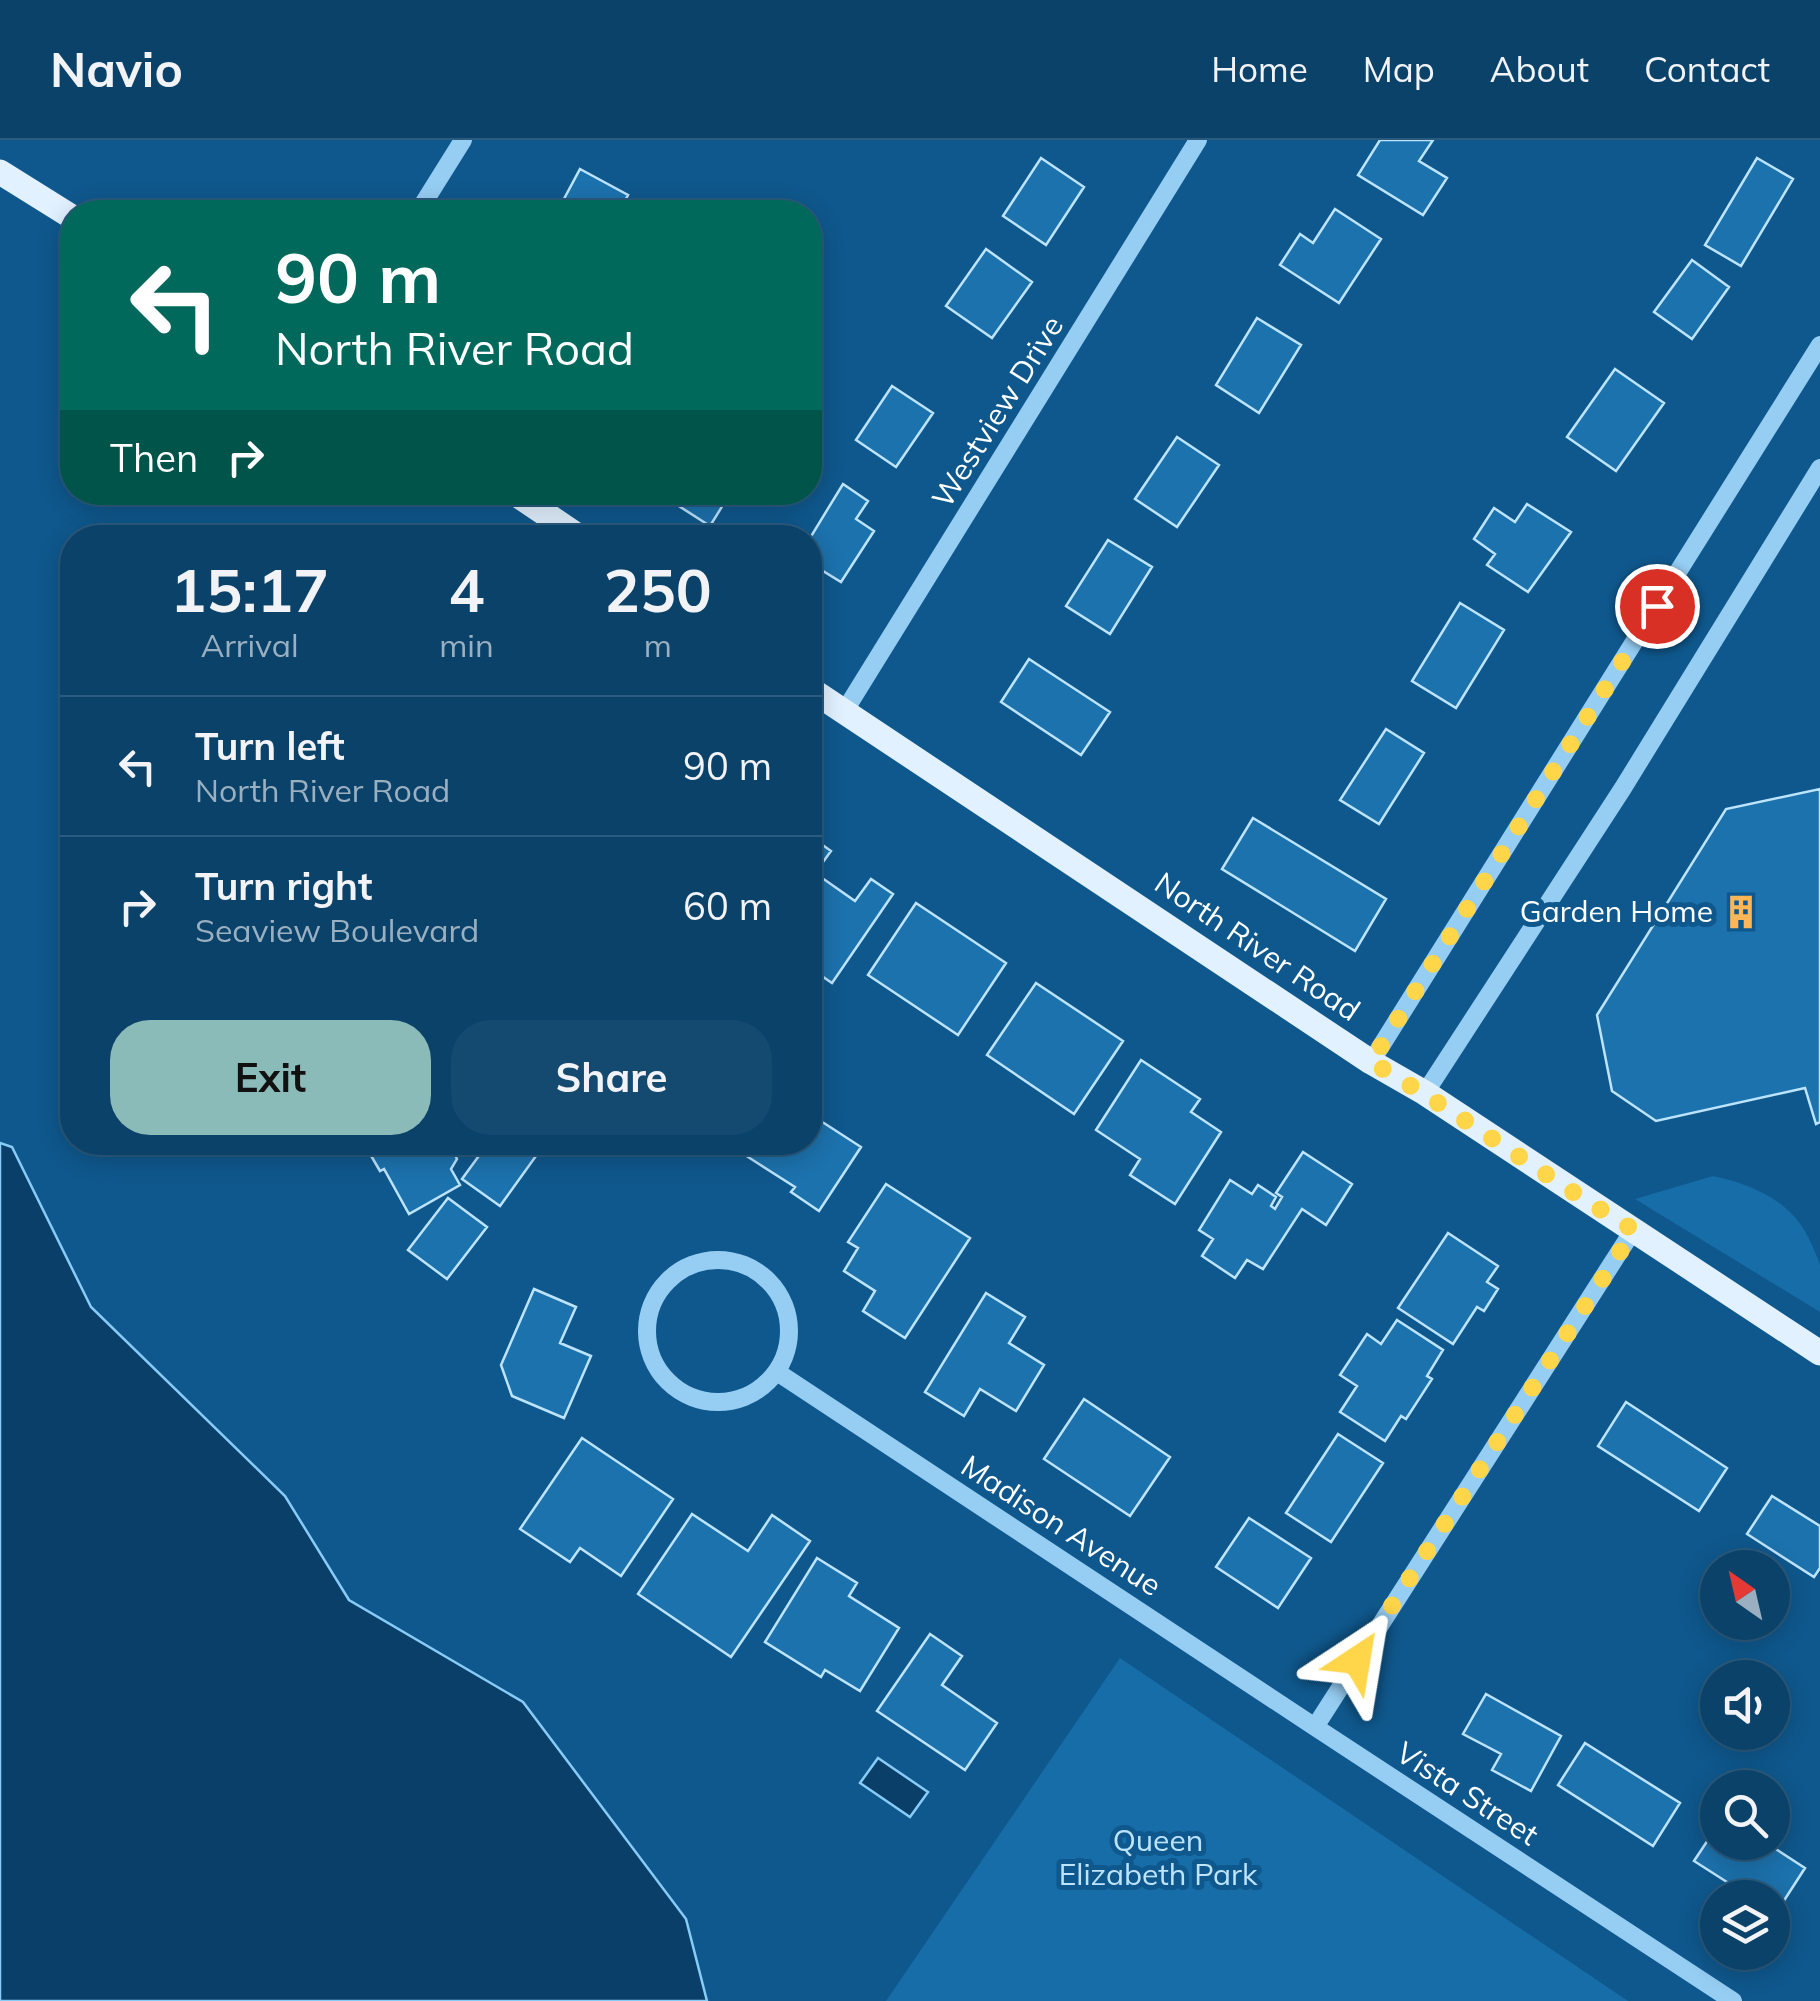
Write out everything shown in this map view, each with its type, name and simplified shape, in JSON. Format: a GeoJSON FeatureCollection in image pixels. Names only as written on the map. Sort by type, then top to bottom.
{"type":"FeatureCollection","features":[{"type":"Feature","properties":{"kind":"main road"},"geometry":{"type":"LineString","coordinates":[[0,172],[60,210]]}},
{"type":"Feature","properties":{"kind":"main road"},"geometry":{"type":"LineString","coordinates":[[531,505],[561,525]]}},
{"type":"Feature","properties":{"kind":"main road","name":"North River Road"},"geometry":{"type":"LineString","coordinates":[[822,697],[1371,1062],[1425,1093],[1820,1353]]}},
{"type":"Feature","properties":{"kind":"street"},"geometry":{"type":"LineString","coordinates":[[426,200],[463,140]]}},
{"type":"Feature","properties":{"kind":"street","name":"Westview Drive"},"geometry":{"type":"LineString","coordinates":[[844,712],[1198,140]]}},
{"type":"Feature","properties":{"kind":"street"},"geometry":{"type":"LineString","coordinates":[[1371,1062],[1820,345]]}},
{"type":"Feature","properties":{"kind":"street"},"geometry":{"type":"LineString","coordinates":[[1425,1093],[1624,788],[1820,468]]}},
{"type":"Feature","properties":{"kind":"street"},"geometry":{"type":"LineString","coordinates":[[1315,1727],[1634,1230]]}},
{"type":"Feature","properties":{"kind":"street"},"geometry":{"type":"LineString","coordinates":[[710,1261],[734,1262],[755,1270],[772,1286],[784,1306],[789,1328],[786,1351],[776,1372],[760,1389],[739,1400],[692,1398],[672,1386],[656,1368],[648,1345],[647,1322],[655,1299],[668,1280],[688,1267],[710,1261]]}},
{"type":"Feature","properties":{"kind":"street","name":"Madison Avenue"},"geometry":{"type":"LineString","coordinates":[[776,1372],[1315,1727]]}},
{"type":"Feature","properties":{"kind":"street","name":"Vista Street"},"geometry":{"type":"LineString","coordinates":[[1315,1727],[1733,2001]]}},
{"type":"Feature","properties":{"kind":"green space"},"geometry":{"type":"Polygon","coordinates":[[[1713,1176],[1757,1190],[1794,1216],[1820,1265],[1820,1312],[1635,1199],[1713,1176]]]}},
{"type":"Feature","properties":{"kind":"green space","name":"Queen Elizabeth Park"},"geometry":{"type":"Polygon","coordinates":[[[1120,1658],[1628,2001],[886,2001],[1120,1658]]]}},
{"type":"Feature","properties":{"kind":"shaded area"},"geometry":{"type":"Polygon","coordinates":[[[0,1143],[12,1147],[91,1307],[285,1496],[349,1600],[523,1702],[686,1919],[707,2001],[0,2001],[0,1143]]]}},
{"type":"Feature","properties":{"kind":"shaded area"},"geometry":{"type":"Polygon","coordinates":[[[878,1758],[928,1792],[910,1817],[860,1783],[878,1758]]]}},
{"type":"Feature","properties":{"kind":"building"},"geometry":{"type":"Polygon","coordinates":[[[1380,140],[1433,140],[1419,161],[1447,178],[1423,215],[1358,175],[1380,140]]]}},
{"type":"Feature","properties":{"kind":"building"},"geometry":{"type":"Polygon","coordinates":[[[1041,158],[1084,187],[1046,245],[1003,216],[1041,158]]]}},
{"type":"Feature","properties":{"kind":"building"},"geometry":{"type":"Polygon","coordinates":[[[1757,158],[1793,179],[1741,266],[1705,245],[1757,158]]]}},
{"type":"Feature","properties":{"kind":"building"},"geometry":{"type":"Polygon","coordinates":[[[580,169],[628,195],[625,200],[563,200],[580,169]]]}},
{"type":"Feature","properties":{"kind":"building"},"geometry":{"type":"Polygon","coordinates":[[[1335,209],[1381,239],[1339,303],[1280,265],[1300,234],[1313,243],[1335,209]]]}},
{"type":"Feature","properties":{"kind":"building"},"geometry":{"type":"Polygon","coordinates":[[[986,249],[1032,282],[992,338],[946,306],[986,249]]]}},
{"type":"Feature","properties":{"kind":"building"},"geometry":{"type":"Polygon","coordinates":[[[1692,260],[1729,287],[1692,339],[1654,312],[1692,260]]]}},
{"type":"Feature","properties":{"kind":"building"},"geometry":{"type":"Polygon","coordinates":[[[1257,318],[1301,345],[1259,413],[1216,385],[1257,318]]]}},
{"type":"Feature","properties":{"kind":"building"},"geometry":{"type":"Polygon","coordinates":[[[1615,369],[1664,403],[1616,471],[1567,437],[1615,369]]]}},
{"type":"Feature","properties":{"kind":"building"},"geometry":{"type":"Polygon","coordinates":[[[892,386],[933,413],[896,467],[856,440],[892,386]]]}},
{"type":"Feature","properties":{"kind":"building"},"geometry":{"type":"Polygon","coordinates":[[[1177,437],[1219,465],[1177,527],[1135,499],[1177,437]]]}},
{"type":"Feature","properties":{"kind":"building"},"geometry":{"type":"Polygon","coordinates":[[[843,484],[868,501],[856,519],[874,531],[841,582],[822,570],[822,525],[818,525],[843,484]]]}},
{"type":"Feature","properties":{"kind":"building"},"geometry":{"type":"Polygon","coordinates":[[[1527,504],[1571,532],[1528,592],[1487,565],[1495,554],[1474,539],[1494,508],[1515,522],[1527,504]]]}},
{"type":"Feature","properties":{"kind":"building"},"geometry":{"type":"Polygon","coordinates":[[[677,505],[723,505],[708,525],[677,505]]]}},
{"type":"Feature","properties":{"kind":"building"},"geometry":{"type":"Polygon","coordinates":[[[1108,540],[1152,567],[1110,634],[1066,606],[1108,540]]]}},
{"type":"Feature","properties":{"kind":"building"},"geometry":{"type":"Polygon","coordinates":[[[1460,603],[1504,630],[1456,708],[1412,681],[1460,603]]]}},
{"type":"Feature","properties":{"kind":"building"},"geometry":{"type":"Polygon","coordinates":[[[1029,659],[1110,712],[1081,755],[1001,702],[1029,659]]]}},
{"type":"Feature","properties":{"kind":"building"},"geometry":{"type":"Polygon","coordinates":[[[1386,729],[1424,753],[1379,824],[1340,800],[1386,729]]]}},
{"type":"Feature","properties":{"kind":"building","name":"Garden Home"},"geometry":{"type":"Polygon","coordinates":[[[1820,789],[1820,1122],[1816,1124],[1805,1088],[1656,1121],[1612,1091],[1597,1015],[1726,809],[1820,789]]]}},
{"type":"Feature","properties":{"kind":"building"},"geometry":{"type":"Polygon","coordinates":[[[1253,818],[1386,899],[1355,951],[1222,869],[1253,818]]]}},
{"type":"Feature","properties":{"kind":"building"},"geometry":{"type":"Polygon","coordinates":[[[822,845],[831,851],[822,863],[822,845]]]}},
{"type":"Feature","properties":{"kind":"building"},"geometry":{"type":"Polygon","coordinates":[[[822,878],[855,901],[871,879],[893,894],[832,983],[822,976],[822,878]]]}},
{"type":"Feature","properties":{"kind":"building"},"geometry":{"type":"Polygon","coordinates":[[[916,903],[1006,963],[958,1035],[868,975],[916,903]]]}},
{"type":"Feature","properties":{"kind":"building"},"geometry":{"type":"Polygon","coordinates":[[[1036,983],[1123,1041],[1074,1114],[987,1055],[1036,983]]]}},
{"type":"Feature","properties":{"kind":"building"},"geometry":{"type":"Polygon","coordinates":[[[1141,1060],[1200,1099],[1191,1112],[1221,1132],[1175,1204],[1130,1175],[1140,1159],[1096,1130],[1141,1060]]]}},
{"type":"Feature","properties":{"kind":"building"},"geometry":{"type":"Polygon","coordinates":[[[822,1122],[861,1147],[819,1211],[791,1192],[795,1187],[748,1157],[822,1155],[822,1122]]]}},
{"type":"Feature","properties":{"kind":"building"},"geometry":{"type":"Polygon","coordinates":[[[1303,1152],[1352,1184],[1326,1225],[1302,1209],[1263,1269],[1247,1260],[1235,1278],[1202,1256],[1213,1239],[1199,1230],[1230,1180],[1252,1194],[1258,1185],[1276,1197],[1271,1206],[1275,1209],[1282,1197],[1276,1193],[1303,1152]]]}},
{"type":"Feature","properties":{"kind":"building"},"geometry":{"type":"Polygon","coordinates":[[[371,1155],[455,1155],[457,1159],[451,1169],[460,1185],[409,1214],[384,1169],[380,1171],[371,1155]]]}},
{"type":"Feature","properties":{"kind":"building"},"geometry":{"type":"Polygon","coordinates":[[[480,1155],[537,1155],[500,1206],[462,1179],[480,1155]]]}},
{"type":"Feature","properties":{"kind":"building"},"geometry":{"type":"Polygon","coordinates":[[[886,1184],[970,1238],[905,1338],[863,1311],[875,1291],[844,1271],[858,1248],[848,1242],[886,1184]]]}},
{"type":"Feature","properties":{"kind":"building"},"geometry":{"type":"Polygon","coordinates":[[[448,1198],[487,1227],[447,1279],[408,1250],[448,1198]]]}},
{"type":"Feature","properties":{"kind":"building"},"geometry":{"type":"Polygon","coordinates":[[[1448,1233],[1498,1266],[1487,1282],[1498,1289],[1484,1311],[1477,1307],[1453,1344],[1398,1308],[1448,1233]]]}},
{"type":"Feature","properties":{"kind":"building"},"geometry":{"type":"Polygon","coordinates":[[[534,1289],[576,1307],[560,1343],[591,1356],[564,1418],[512,1396],[501,1365],[534,1289]]]}},
{"type":"Feature","properties":{"kind":"building"},"geometry":{"type":"Polygon","coordinates":[[[986,1293],[1025,1317],[1009,1343],[1044,1365],[1016,1411],[980,1389],[964,1416],[925,1392],[986,1293]]]}},
{"type":"Feature","properties":{"kind":"building"},"geometry":{"type":"Polygon","coordinates":[[[1397,1320],[1443,1350],[1427,1376],[1432,1379],[1406,1419],[1401,1416],[1385,1441],[1340,1412],[1357,1386],[1340,1375],[1367,1334],[1381,1344],[1397,1320]]]}},
{"type":"Feature","properties":{"kind":"building"},"geometry":{"type":"Polygon","coordinates":[[[1084,1399],[1170,1457],[1130,1516],[1044,1459],[1084,1399]]]}},
{"type":"Feature","properties":{"kind":"building"},"geometry":{"type":"Polygon","coordinates":[[[1626,1402],[1727,1468],[1699,1511],[1598,1446],[1626,1402]]]}},
{"type":"Feature","properties":{"kind":"building"},"geometry":{"type":"Polygon","coordinates":[[[1338,1434],[1383,1463],[1331,1542],[1286,1513],[1338,1434]]]}},
{"type":"Feature","properties":{"kind":"building"},"geometry":{"type":"Polygon","coordinates":[[[582,1438],[673,1499],[621,1576],[580,1548],[570,1562],[520,1529],[582,1438]]]}},
{"type":"Feature","properties":{"kind":"building"},"geometry":{"type":"Polygon","coordinates":[[[1772,1496],[1820,1526],[1820,1568],[1814,1577],[1790,1562],[1790,1550],[1772,1550],[1747,1534],[1772,1496]]]}},
{"type":"Feature","properties":{"kind":"building"},"geometry":{"type":"Polygon","coordinates":[[[692,1514],[748,1551],[772,1515],[810,1541],[731,1657],[638,1594],[692,1514]]]}},
{"type":"Feature","properties":{"kind":"building"},"geometry":{"type":"Polygon","coordinates":[[[1249,1518],[1311,1558],[1278,1608],[1216,1567],[1249,1518]]]}},
{"type":"Feature","properties":{"kind":"building"},"geometry":{"type":"Polygon","coordinates":[[[817,1558],[857,1583],[849,1596],[899,1628],[860,1691],[825,1670],[821,1677],[765,1642],[817,1558]]]}},
{"type":"Feature","properties":{"kind":"building"},"geometry":{"type":"Polygon","coordinates":[[[930,1634],[962,1656],[942,1685],[997,1723],[965,1770],[877,1711],[930,1634]]]}},
{"type":"Feature","properties":{"kind":"building"},"geometry":{"type":"Polygon","coordinates":[[[1486,1694],[1561,1736],[1531,1791],[1492,1770],[1501,1754],[1463,1734],[1486,1694]]]}},
{"type":"Feature","properties":{"kind":"building"},"geometry":{"type":"Polygon","coordinates":[[[1585,1743],[1680,1803],[1653,1846],[1558,1785],[1585,1743]]]}},
{"type":"Feature","properties":{"kind":"building"},"geometry":{"type":"Polygon","coordinates":[[[1700,1852],[1700,1860],[1790,1858],[1805,1868],[1790,1891],[1790,1880],[1724,1880],[1694,1861],[1700,1852]]]}},
{"type":"Feature","properties":{"kind":"place","name":"Garden Home"},"geometry":{"type":"Point","coordinates":[1741,912]}},
{"type":"Feature","properties":{"kind":"route"},"geometry":{"type":"LineString","coordinates":[[1357,1660],[1634,1230],[1371,1062],[1657,606]]}}]}
